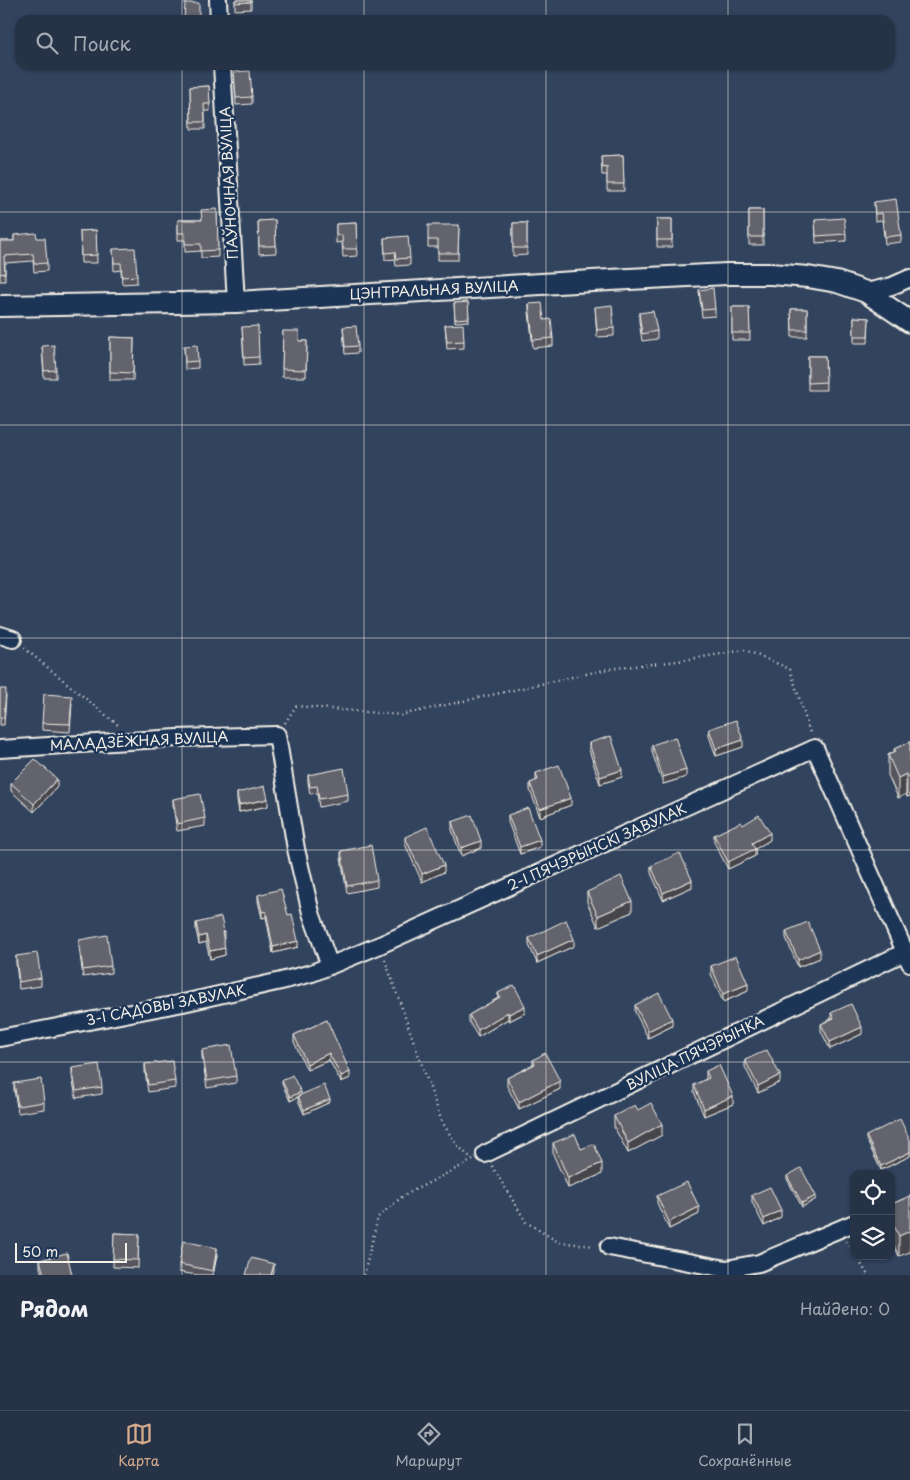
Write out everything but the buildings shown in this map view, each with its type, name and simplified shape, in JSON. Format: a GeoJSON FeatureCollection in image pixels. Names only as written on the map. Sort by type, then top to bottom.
{"type":"FeatureCollection","features":[{"type":"Feature","properties":{"kind":"street"},"geometry":{"type":"LineString","coordinates":[[218,0],[219,15]]}},
{"type":"Feature","properties":{"kind":"street","name":"ПАЎНОЧНАЯ ВУЛІЦА"},"geometry":{"type":"LineString","coordinates":[[222,70],[236,302]]}},
{"type":"Feature","properties":{"kind":"street","name":"ЦЭНТРАЛЬНАЯ ВУЛІЦА"},"geometry":{"type":"LineString","coordinates":[[0,306],[236,302],[727,274],[771,274],[837,282],[866,292],[910,322]]}},
{"type":"Feature","properties":{"kind":"street"},"geometry":{"type":"LineString","coordinates":[[866,292],[892,286],[910,278]]}},
{"type":"Feature","properties":{"kind":"street"},"geometry":{"type":"LineString","coordinates":[[277,735],[296,849],[311,913],[330,966]]}},
{"type":"Feature","properties":{"kind":"street","name":"МАЛАДЗЁЖНАЯ ВУЛІЦА"},"geometry":{"type":"LineString","coordinates":[[0,749],[136,740],[277,735]]}},
{"type":"Feature","properties":{"kind":"street"},"geometry":{"type":"LineString","coordinates":[[815,748],[908,958]]}},
{"type":"Feature","properties":{"kind":"street","name":"2-І ПЯЧЭРЫНСКІ ЗАВУЛАК"},"geometry":{"type":"LineString","coordinates":[[330,966],[815,748]]}},
{"type":"Feature","properties":{"kind":"street","name":"ВУЛІЦА ПЯЧЭРЫНКА"},"geometry":{"type":"LineString","coordinates":[[479,1157],[908,958]]}},
{"type":"Feature","properties":{"kind":"street","name":"3-І САДОВЫ ЗАВУЛАК"},"geometry":{"type":"LineString","coordinates":[[0,1038],[183,1003],[312,974],[330,966]]}},
{"type":"Feature","properties":{"kind":"street"},"geometry":{"type":"LineString","coordinates":[[609,1247],[726,1269],[759,1263],[850,1226]]}},
{"type":"Feature","properties":{"kind":"path"},"geometry":{"type":"LineString","coordinates":[[7,637],[136,740]]}},
{"type":"Feature","properties":{"kind":"path"},"geometry":{"type":"LineString","coordinates":[[277,735],[296,706],[401,715],[608,669],[678,661],[745,650],[790,669],[815,748]]}},
{"type":"Feature","properties":{"kind":"path"},"geometry":{"type":"LineString","coordinates":[[380,945],[442,1122],[456,1144],[479,1157],[526,1222],[558,1242],[609,1247]]}},
{"type":"Feature","properties":{"kind":"path"},"geometry":{"type":"LineString","coordinates":[[364,1275],[378,1217],[403,1196],[479,1157]]}},
{"type":"Feature","properties":{"kind":"path"},"geometry":{"type":"LineString","coordinates":[[859,1260],[868,1275]]}}]}
